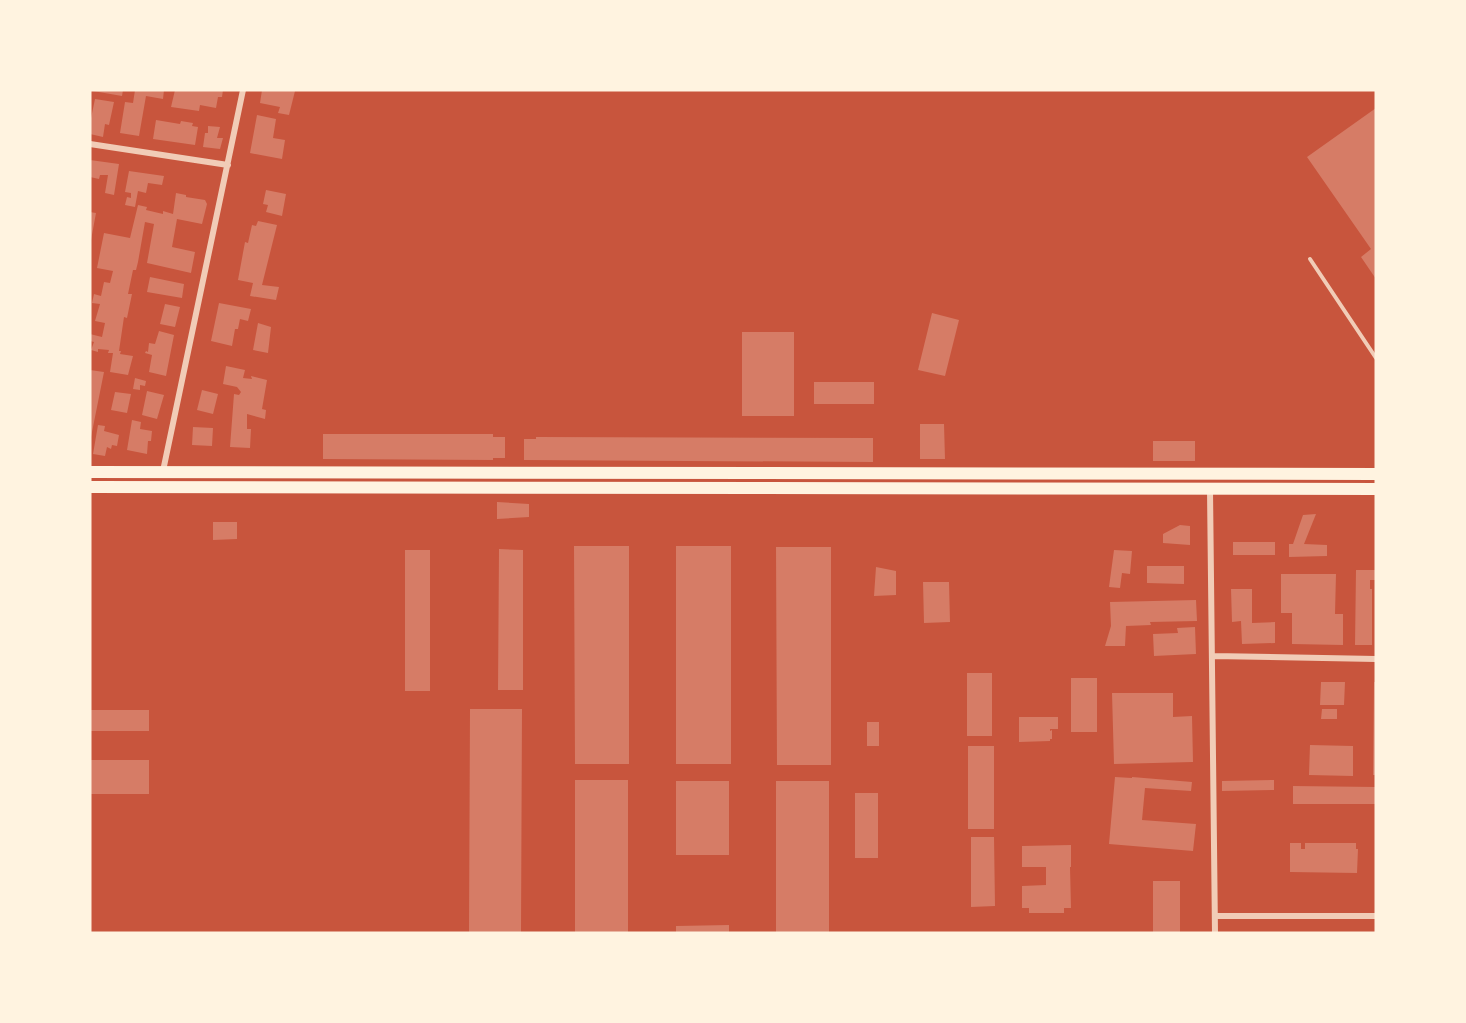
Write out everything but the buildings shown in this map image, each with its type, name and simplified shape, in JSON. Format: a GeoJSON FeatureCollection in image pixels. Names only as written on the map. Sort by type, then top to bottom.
{"type":"FeatureCollection","features":[{"type":"Feature","properties":{"kind":"main road"},"geometry":{"type":"LineString","coordinates":[[90,472],[1376,474]]}},
{"type":"Feature","properties":{"kind":"main road"},"geometry":{"type":"LineString","coordinates":[[90,487],[1376,489]]}},
{"type":"Feature","properties":{"kind":"street"},"geometry":{"type":"LineString","coordinates":[[163,471],[243,90]]}},
{"type":"Feature","properties":{"kind":"street"},"geometry":{"type":"LineString","coordinates":[[90,144],[228,165]]}},
{"type":"Feature","properties":{"kind":"street"},"geometry":{"type":"LineString","coordinates":[[1210,490],[1215,933]]}},
{"type":"Feature","properties":{"kind":"street"},"geometry":{"type":"LineString","coordinates":[[1213,656],[1376,659]]}},
{"type":"Feature","properties":{"kind":"street"},"geometry":{"type":"LineString","coordinates":[[1215,916],[1376,916]]}},
{"type":"Feature","properties":{"kind":"lane"},"geometry":{"type":"LineString","coordinates":[[1310,259],[1376,358]]}}]}
